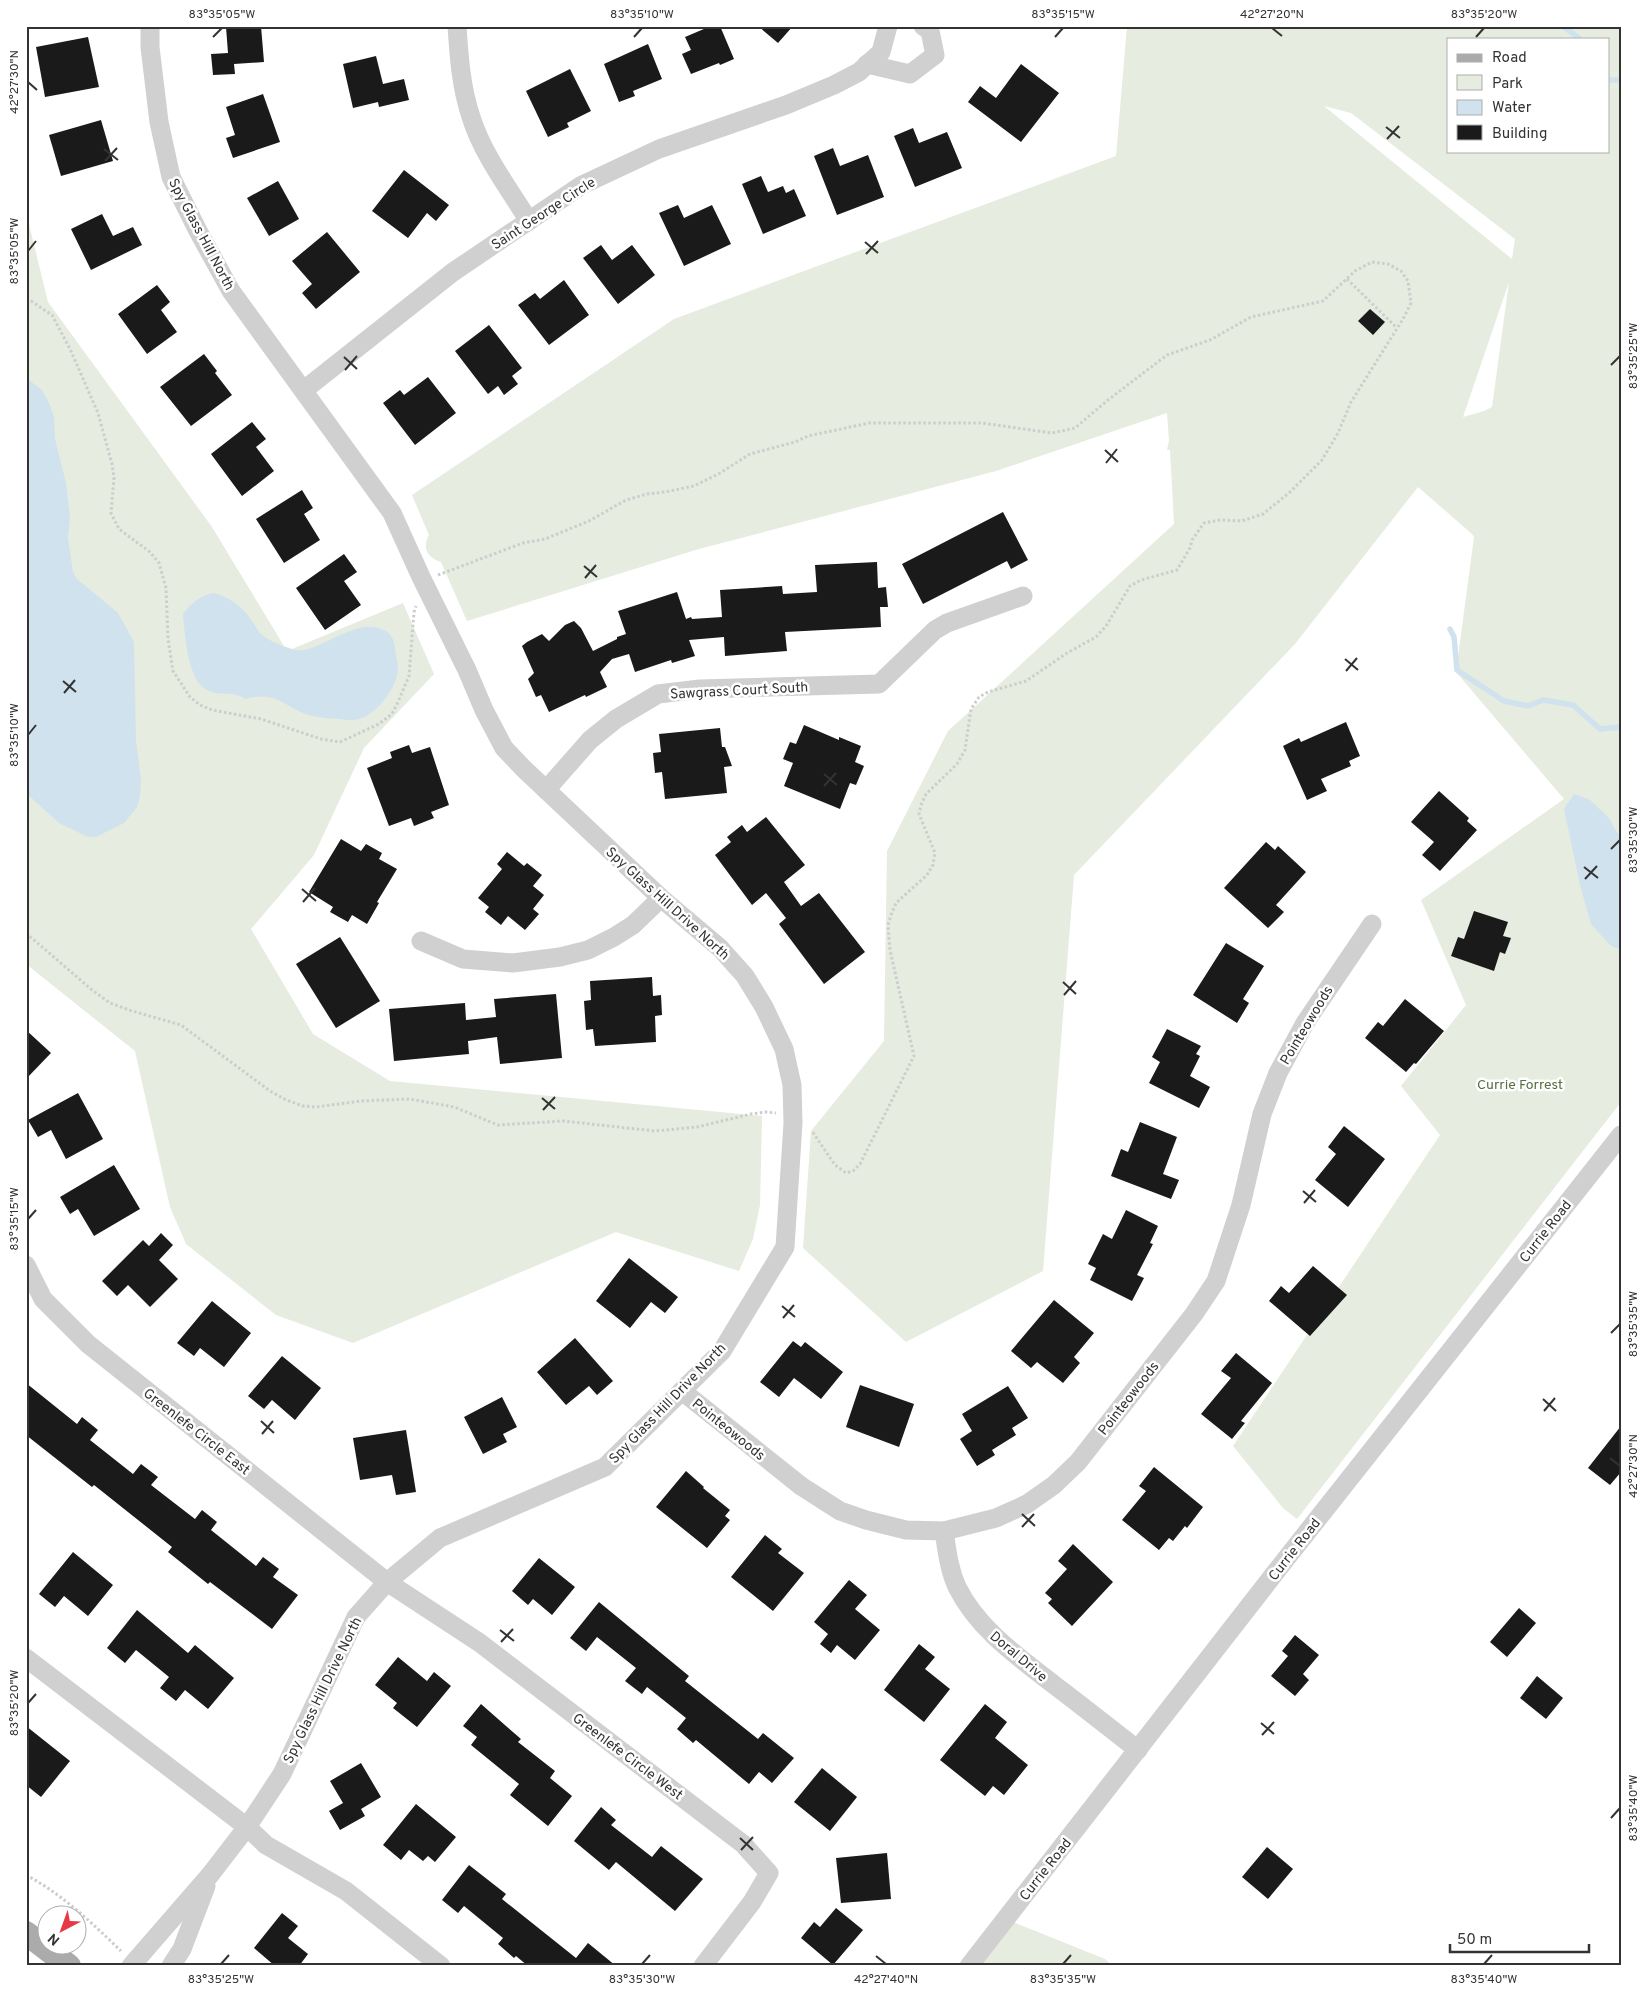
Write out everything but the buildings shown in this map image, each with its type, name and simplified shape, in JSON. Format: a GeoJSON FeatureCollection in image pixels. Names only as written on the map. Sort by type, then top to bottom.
{"type":"FeatureCollection","features":[{"type":"Feature","properties":{"kind":"main road"},"geometry":{"type":"LineString","coordinates":[[26,1933],[69,1966]]}},
{"type":"Feature","properties":{"kind":"street","name":"Spy Glass Hill North"},"geometry":{"type":"LineString","coordinates":[[150,26],[150,47],[159,122],[171,177],[232,291],[270,346],[304,390]]}},
{"type":"Feature","properties":{"kind":"street"},"geometry":{"type":"LineString","coordinates":[[457,26],[461,78],[471,118],[481,143],[529,221]]}},
{"type":"Feature","properties":{"kind":"street","name":"Saint George Circle"},"geometry":{"type":"LineString","coordinates":[[304,390],[453,272],[582,185],[659,148],[724,127],[834,85],[859,72],[881,52],[888,26]]}},
{"type":"Feature","properties":{"kind":"street"},"geometry":{"type":"LineString","coordinates":[[867,64],[910,74],[935,55],[930,31],[923,26]]}},
{"type":"Feature","properties":{"kind":"street","name":"Spy Glass Hill Drive North"},"geometry":{"type":"LineString","coordinates":[[133,1964],[210,1875],[247,1827],[282,1774],[356,1617],[387,1582],[440,1538],[605,1467],[722,1351],[785,1247],[793,1123],[792,1085],[784,1049],[764,1007],[745,976],[720,948],[661,898],[504,748],[484,710],[467,670],[392,513],[304,390]]}},
{"type":"Feature","properties":{"kind":"street","name":"Sawgrass Court South"},"geometry":{"type":"LineString","coordinates":[[546,790],[590,740],[616,719],[658,694],[700,689],[879,684],[934,630],[947,623],[1024,596]]}},
{"type":"Feature","properties":{"kind":"street"},"geometry":{"type":"LineString","coordinates":[[421,941],[463,959],[513,963],[560,957],[588,950],[614,937],[633,925],[661,898]]}},
{"type":"Feature","properties":{"kind":"street","name":"Pointeowoods"},"geometry":{"type":"LineString","coordinates":[[682,1391],[801,1486],[840,1511],[906,1530],[944,1531],[996,1518],[1027,1504],[1054,1485],[1078,1462],[1194,1314],[1216,1281],[1230,1244],[1241,1205],[1262,1114],[1278,1073],[1305,1023],[1372,924]]}},
{"type":"Feature","properties":{"kind":"street","name":"Currie Road"},"geometry":{"type":"LineString","coordinates":[[969,1966],[1621,1135]]}},
{"type":"Feature","properties":{"kind":"street","name":"Greenlefe Circle East"},"geometry":{"type":"LineString","coordinates":[[26,1265],[43,1299],[88,1344],[387,1582]]}},
{"type":"Feature","properties":{"kind":"street","name":"Doral Drive"},"geometry":{"type":"LineString","coordinates":[[944,1531],[948,1561],[957,1586],[965,1601],[983,1624],[1010,1650],[1138,1750]]}},
{"type":"Feature","properties":{"kind":"street","name":"Greenlefe Circle West"},"geometry":{"type":"LineString","coordinates":[[387,1582],[480,1643],[743,1844],[768,1873],[752,1902],[703,1966]]}},
{"type":"Feature","properties":{"kind":"street"},"geometry":{"type":"LineString","coordinates":[[26,1658],[247,1827],[266,1845],[346,1891],[440,1966]]}},
{"type":"Feature","properties":{"kind":"street","name":"Spy Glass Hill Drive North"},"geometry":{"type":"LineString","coordinates":[[171,1966],[182,1949],[210,1875]]}},
{"type":"Feature","properties":{"kind":"path"},"geometry":{"type":"LineString","coordinates":[[1347,279],[1397,328]]}},
{"type":"Feature","properties":{"kind":"path"},"geometry":{"type":"LineString","coordinates":[[26,1875],[46,1886],[133,1964]]}},
{"type":"Feature","properties":{"kind":"green space","name":"Currie Forrest"},"geometry":{"type":"Polygon","coordinates":[[[1127,26],[1621,26],[1621,1102],[1297,1519],[1283,1508],[1233,1446],[1440,1135],[1401,1086],[1466,1005],[1421,900],[1564,799],[1456,672],[1474,537],[1418,487],[1295,644],[1074,875],[1043,1271],[906,1342],[803,1248],[811,1131],[884,1041],[887,851],[948,731],[1174,524],[1170,450],[1167,450],[1169,441],[1167,413],[996,471],[699,549],[467,621],[441,562],[432,558],[427,552],[426,544],[429,535],[412,495],[674,319],[1116,156],[1127,26]],[[1324,106],[1512,259],[1515,239],[1351,113],[1324,106]],[[1509,282],[1463,417],[1492,407],[1509,282]]]}},
{"type":"Feature","properties":{"kind":"green space"},"geometry":{"type":"Polygon","coordinates":[[[26,212],[48,302],[212,527],[287,651],[403,603],[434,674],[364,748],[314,855],[251,929],[313,1034],[390,1081],[762,1116],[760,1205],[753,1239],[739,1271],[616,1232],[353,1343],[276,1315],[186,1244],[170,1207],[135,1051],[26,964],[26,212]]]}},
{"type":"Feature","properties":{"kind":"green space"},"geometry":{"type":"Polygon","coordinates":[[[1008,1920],[1105,1959],[1113,1966],[972,1966],[1008,1920]]]}},
{"type":"Feature","properties":{"kind":"water"},"geometry":{"type":"Polygon","coordinates":[[[26,378],[42,390],[54,417],[55,439],[66,483],[70,518],[68,538],[73,572],[77,579],[118,613],[134,642],[136,740],[141,781],[140,796],[137,807],[124,823],[96,837],[88,837],[59,823],[26,793],[26,378]]]}},
{"type":"Feature","properties":{"kind":"water"},"geometry":{"type":"Polygon","coordinates":[[[214,593],[225,597],[239,606],[264,637],[292,649],[310,648],[364,627],[380,628],[392,637],[395,646],[398,668],[391,690],[375,710],[359,719],[350,720],[309,715],[273,698],[256,697],[246,699],[241,696],[209,691],[196,678],[188,657],[183,614],[196,600],[214,593]]]}},
{"type":"Feature","properties":{"kind":"water"},"geometry":{"type":"Polygon","coordinates":[[[1574,794],[1590,800],[1609,818],[1621,839],[1621,950],[1610,945],[1591,924],[1580,885],[1564,809],[1574,794]]]}},
{"type":"Feature","properties":{"kind":"waterway"},"geometry":{"type":"LineString","coordinates":[[1563,26],[1579,38]]}},
{"type":"Feature","properties":{"kind":"waterway"},"geometry":{"type":"LineString","coordinates":[[1610,80],[1621,80]]}},
{"type":"Feature","properties":{"kind":"waterway"},"geometry":{"type":"LineString","coordinates":[[1450,629],[1454,637],[1457,670],[1504,701],[1528,706],[1543,700],[1573,705],[1600,729],[1621,727]]}}]}
